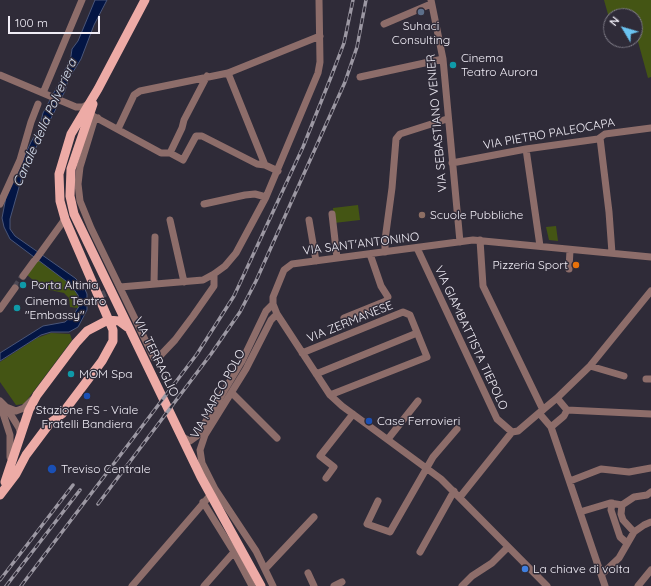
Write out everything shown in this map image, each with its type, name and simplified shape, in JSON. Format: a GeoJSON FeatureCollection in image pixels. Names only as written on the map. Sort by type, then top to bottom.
{"type":"FeatureCollection","features":[{"type":"Feature","properties":{"kind":"main road"},"geometry":{"type":"LineString","coordinates":[[1,492],[16,474],[26,455],[50,423],[62,414],[109,351],[113,341],[113,330],[65,219],[59,192],[60,166],[71,134],[98,89],[144,0]]}},
{"type":"Feature","properties":{"kind":"main road","name":"VIA TERRAGLIO"},"geometry":{"type":"LineString","coordinates":[[98,89],[93,118],[84,130],[84,142],[70,178],[71,205],[77,221],[201,478],[261,586]]}},
{"type":"Feature","properties":{"kind":"main road"},"geometry":{"type":"LineString","coordinates":[[1,492],[21,438],[27,416],[37,394],[76,343],[87,331],[108,320],[124,323],[128,328]]}},
{"type":"Feature","properties":{"kind":"street"},"geometry":{"type":"LineString","coordinates":[[44,94],[82,0]]}},
{"type":"Feature","properties":{"kind":"street"},"geometry":{"type":"LineString","coordinates":[[120,287],[203,280],[225,266],[236,253],[278,171],[318,73],[320,62],[319,0]]}},
{"type":"Feature","properties":{"kind":"street"},"geometry":{"type":"LineString","coordinates":[[384,24],[430,1]]}},
{"type":"Feature","properties":{"kind":"street","name":"VIA SEBASTIANO VENIER"},"geometry":{"type":"LineString","coordinates":[[430,1],[443,59],[447,119],[460,242]]}},
{"type":"Feature","properties":{"kind":"street"},"geometry":{"type":"LineString","coordinates":[[118,129],[134,95],[140,91],[207,76],[228,73],[320,36]]}},
{"type":"Feature","properties":{"kind":"street"},"geometry":{"type":"LineString","coordinates":[[360,77],[443,59]]}},
{"type":"Feature","properties":{"kind":"street"},"geometry":{"type":"LineString","coordinates":[[228,73],[265,165]]}},
{"type":"Feature","properties":{"kind":"street"},"geometry":{"type":"LineString","coordinates":[[0,75],[78,108],[90,103]]}},
{"type":"Feature","properties":{"kind":"street"},"geometry":{"type":"LineString","coordinates":[[170,153],[182,128],[184,120],[207,76]]}},
{"type":"Feature","properties":{"kind":"street"},"geometry":{"type":"LineString","coordinates":[[0,204],[25,145],[38,104]]}},
{"type":"Feature","properties":{"kind":"street"},"geometry":{"type":"LineString","coordinates":[[214,274],[214,286],[175,340],[157,359],[151,356],[120,287],[91,228],[80,201],[79,176],[84,142],[94,121],[93,118],[118,129],[161,153],[170,153],[183,160],[196,136],[202,136],[257,164],[265,165],[278,171]]}},
{"type":"Feature","properties":{"kind":"street"},"geometry":{"type":"LineString","coordinates":[[385,252],[396,139],[400,134],[447,119]]}},
{"type":"Feature","properties":{"kind":"street","name":"VIA PIETRO PALEOCAPA"},"geometry":{"type":"LineString","coordinates":[[452,164],[526,149],[600,138],[605,134],[651,128]]}},
{"type":"Feature","properties":{"kind":"street"},"geometry":{"type":"LineString","coordinates":[[600,138],[609,212],[612,253]]}},
{"type":"Feature","properties":{"kind":"street"},"geometry":{"type":"LineString","coordinates":[[526,149],[540,246]]}},
{"type":"Feature","properties":{"kind":"street"},"geometry":{"type":"LineString","coordinates":[[204,204],[245,195],[255,194],[266,197]]}},
{"type":"Feature","properties":{"kind":"street"},"geometry":{"type":"LineString","coordinates":[[332,214],[337,258]]}},
{"type":"Feature","properties":{"kind":"street"},"geometry":{"type":"LineString","coordinates":[[23,276],[65,219]]}},
{"type":"Feature","properties":{"kind":"street"},"geometry":{"type":"LineString","coordinates":[[170,220],[184,282]]}},
{"type":"Feature","properties":{"kind":"street"},"geometry":{"type":"LineString","coordinates":[[310,220],[316,261]]}},
{"type":"Feature","properties":{"kind":"street"},"geometry":{"type":"LineString","coordinates":[[154,284],[155,237]]}},
{"type":"Feature","properties":{"kind":"street"},"geometry":{"type":"LineString","coordinates":[[480,240],[483,286],[541,411],[551,427],[605,586]]}},
{"type":"Feature","properties":{"kind":"street","name":"VIA SANT'ANTONINO"},"geometry":{"type":"LineString","coordinates":[[181,437],[189,441],[196,437],[242,361],[268,308],[273,304],[275,293],[286,267],[292,264],[480,240],[651,257]]}},
{"type":"Feature","properties":{"kind":"street","name":"VIA GIAMBATTISTA TIEPOLO"},"geometry":{"type":"LineString","coordinates":[[417,248],[497,419],[512,432]]}},
{"type":"Feature","properties":{"kind":"street"},"geometry":{"type":"LineString","coordinates":[[569,269],[570,250]]}},
{"type":"Feature","properties":{"kind":"street"},"geometry":{"type":"LineString","coordinates":[[344,318],[386,301],[388,297],[381,286],[370,254]]}},
{"type":"Feature","properties":{"kind":"street"},"geometry":{"type":"LineString","coordinates":[[1,305],[15,288]]}},
{"type":"Feature","properties":{"kind":"street"},"geometry":{"type":"LineString","coordinates":[[460,497],[512,432],[518,431],[557,398],[590,366],[651,290]]}},
{"type":"Feature","properties":{"kind":"street","name":"VIA ZERMANESE"},"geometry":{"type":"LineString","coordinates":[[273,304],[302,353],[330,395],[353,414],[428,468],[454,491],[543,585]]}},
{"type":"Feature","properties":{"kind":"street","name":"VIA ZERMANESE"},"geometry":{"type":"LineString","coordinates":[[302,353],[403,312],[410,315],[427,356],[330,395]]}},
{"type":"Feature","properties":{"kind":"street","name":"VIA MARCO POLO"},"geometry":{"type":"LineString","coordinates":[[215,489],[202,463],[200,450],[206,435],[232,393],[271,320],[278,314]]}},
{"type":"Feature","properties":{"kind":"street"},"geometry":{"type":"LineString","coordinates":[[316,374],[417,334]]}},
{"type":"Feature","properties":{"kind":"street"},"geometry":{"type":"LineString","coordinates":[[590,366],[624,376]]}},
{"type":"Feature","properties":{"kind":"street"},"geometry":{"type":"LineString","coordinates":[[232,393],[277,438]]}},
{"type":"Feature","properties":{"kind":"street"},"geometry":{"type":"LineString","coordinates":[[2,404],[15,411],[21,410],[37,394]]}},
{"type":"Feature","properties":{"kind":"street"},"geometry":{"type":"LineString","coordinates":[[557,398],[567,410],[651,414]]}},
{"type":"Feature","properties":{"kind":"street"},"geometry":{"type":"LineString","coordinates":[[388,439],[418,401]]}},
{"type":"Feature","properties":{"kind":"street"},"geometry":{"type":"LineString","coordinates":[[1,492],[12,448],[9,429],[2,404]]}},
{"type":"Feature","properties":{"kind":"street"},"geometry":{"type":"LineString","coordinates":[[2,404],[19,428],[21,438]]}},
{"type":"Feature","properties":{"kind":"street"},"geometry":{"type":"LineString","coordinates":[[551,427],[564,416],[567,410]]}},
{"type":"Feature","properties":{"kind":"street"},"geometry":{"type":"LineString","coordinates":[[326,478],[334,467],[320,456],[353,414]]}},
{"type":"Feature","properties":{"kind":"street"},"geometry":{"type":"LineString","coordinates":[[378,500],[368,524],[390,532],[433,457],[457,429]]}},
{"type":"Feature","properties":{"kind":"street"},"geometry":{"type":"LineString","coordinates":[[570,481],[601,469],[630,472],[651,469]]}},
{"type":"Feature","properties":{"kind":"street"},"geometry":{"type":"LineString","coordinates":[[132,586],[215,489],[256,551],[273,586]]}},
{"type":"Feature","properties":{"kind":"street"},"geometry":{"type":"LineString","coordinates":[[420,552],[454,491]]}},
{"type":"Feature","properties":{"kind":"street"},"geometry":{"type":"LineString","coordinates":[[580,512],[612,503],[622,505],[634,497],[647,495],[651,492]]}},
{"type":"Feature","properties":{"kind":"street"},"geometry":{"type":"LineString","coordinates":[[203,502],[234,552],[250,583],[242,586]]}},
{"type":"Feature","properties":{"kind":"street"},"geometry":{"type":"LineString","coordinates":[[612,503],[612,510],[620,537],[627,543]]}},
{"type":"Feature","properties":{"kind":"street"},"geometry":{"type":"LineString","coordinates":[[622,505],[621,514],[623,520],[634,532]]}},
{"type":"Feature","properties":{"kind":"street"},"geometry":{"type":"LineString","coordinates":[[265,569],[314,516]]}},
{"type":"Feature","properties":{"kind":"street"},"geometry":{"type":"LineString","coordinates":[[602,574],[619,558],[634,532],[651,522]]}},
{"type":"Feature","properties":{"kind":"street"},"geometry":{"type":"LineString","coordinates":[[462,586],[508,547]]}},
{"type":"Feature","properties":{"kind":"street"},"geometry":{"type":"LineString","coordinates":[[204,586],[234,552]]}},
{"type":"Feature","properties":{"kind":"street"},"geometry":{"type":"LineString","coordinates":[[638,586],[651,570]]}},
{"type":"Feature","properties":{"kind":"street"},"geometry":{"type":"LineString","coordinates":[[308,573],[314,586]]}},
{"type":"Feature","properties":{"kind":"street"},"geometry":{"type":"LineString","coordinates":[[334,586],[342,582]]}},
{"type":"Feature","properties":{"kind":"green space"},"geometry":{"type":"Polygon","coordinates":[[[604,0],[651,0],[651,77],[648,78],[640,48],[643,48],[643,8],[606,8],[604,0]]]}},
{"type":"Feature","properties":{"kind":"green space"},"geometry":{"type":"Polygon","coordinates":[[[358,205],[360,220],[334,223],[333,208],[358,205]]]}},
{"type":"Feature","properties":{"kind":"green space"},"geometry":{"type":"Polygon","coordinates":[[[556,226],[558,241],[549,240],[546,227],[556,226]]]}},
{"type":"Feature","properties":{"kind":"green space"},"geometry":{"type":"Polygon","coordinates":[[[38,259],[73,286],[80,301],[78,308],[70,307],[69,298],[64,293],[40,288],[31,282],[33,280],[27,275],[38,259]]]}},
{"type":"Feature","properties":{"kind":"green space"},"geometry":{"type":"Polygon","coordinates":[[[51,333],[70,334],[72,340],[24,404],[16,405],[0,382],[0,362],[37,338],[51,333]]]}},
{"type":"Feature","properties":{"kind":"water","name":"Canale della Polveriera"},"geometry":{"type":"Polygon","coordinates":[[[95,0],[107,0],[94,25],[81,59],[68,80],[65,91],[23,173],[10,219],[10,229],[15,236],[75,278],[84,287],[87,294],[87,310],[78,327],[69,332],[51,332],[41,335],[0,361],[0,353],[43,326],[65,322],[74,314],[80,305],[78,295],[70,284],[10,239],[4,227],[2,218],[6,197],[31,142],[39,129],[43,113],[59,83],[71,56],[72,49],[78,41],[95,0]]]}},
{"type":"Feature","properties":{"kind":"tunnel"},"geometry":{"type":"LineString","coordinates":[[15,288],[23,276]]}},
{"type":"Feature","properties":{"kind":"tunnel"},"geometry":{"type":"LineString","coordinates":[[99,296],[120,287]]}},
{"type":"Feature","properties":{"kind":"railway"},"geometry":{"type":"LineString","coordinates":[[21,586],[197,354],[234,296],[303,147],[344,43],[353,0]]}},
{"type":"Feature","properties":{"kind":"railway"},"geometry":{"type":"LineString","coordinates":[[98,504],[211,354],[240,312],[256,281],[345,82],[357,47],[366,0]]}},
{"type":"Feature","properties":{"kind":"railway"},"geometry":{"type":"LineString","coordinates":[[0,580],[73,485]]}},
{"type":"Feature","properties":{"kind":"railway"},"geometry":{"type":"LineString","coordinates":[[6,586],[80,490]]}},
{"type":"Feature","properties":{"kind":"place","name":"Suhaci Consulting"},"geometry":{"type":"Point","coordinates":[421,12]}},
{"type":"Feature","properties":{"kind":"place","name":"Cinema Teatro Aurora"},"geometry":{"type":"Point","coordinates":[453,65]}},
{"type":"Feature","properties":{"kind":"place","name":"Scuole Pubbliche"},"geometry":{"type":"Point","coordinates":[422,215]}},
{"type":"Feature","properties":{"kind":"place","name":"Pizzeria Sport"},"geometry":{"type":"Point","coordinates":[576,265]}},
{"type":"Feature","properties":{"kind":"place","name":"Porta Altinia"},"geometry":{"type":"Point","coordinates":[23,285]}},
{"type":"Feature","properties":{"kind":"place","name":"Cinema Teatro \"Embassy\""},"geometry":{"type":"Point","coordinates":[17,308]}},
{"type":"Feature","properties":{"kind":"place","name":"MOM Spa"},"geometry":{"type":"Point","coordinates":[71,374]}},
{"type":"Feature","properties":{"kind":"place","name":"Stazione FS - Viale Fratelli Bandiera"},"geometry":{"type":"Point","coordinates":[87,396]}},
{"type":"Feature","properties":{"kind":"place","name":"Case Ferrovieri"},"geometry":{"type":"Point","coordinates":[369,421]}},
{"type":"Feature","properties":{"kind":"place","name":"Treviso Centrale"},"geometry":{"type":"Point","coordinates":[52,469]}},
{"type":"Feature","properties":{"kind":"place","name":"La chiave di volta"},"geometry":{"type":"Point","coordinates":[525,569]}}]}
